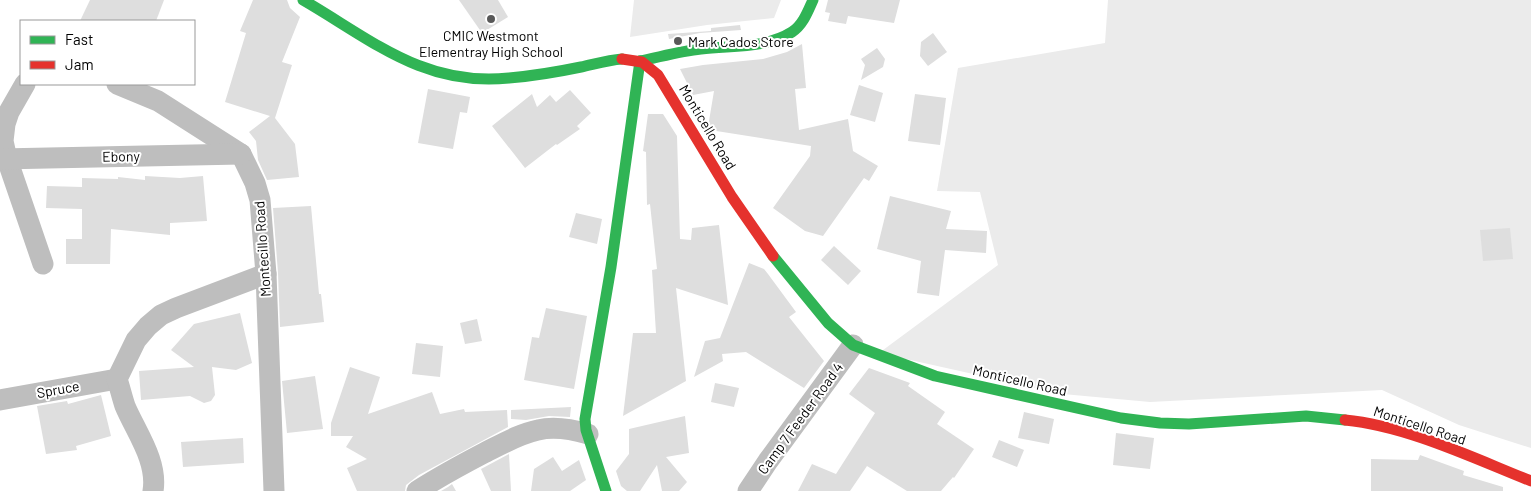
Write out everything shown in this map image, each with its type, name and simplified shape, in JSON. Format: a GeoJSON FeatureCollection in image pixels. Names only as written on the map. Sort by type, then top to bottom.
{"type":"FeatureCollection","features":[{"type":"Feature","properties":{"kind":"main road"},"geometry":{"type":"LineString","coordinates":[[303,0],[367,40],[409,62],[447,75],[485,80],[556,71],[620,59],[640,61],[700,50],[770,41],[794,31],[804,20],[813,0]]}},
{"type":"Feature","properties":{"kind":"main road"},"geometry":{"type":"LineString","coordinates":[[606,491],[585,420],[611,267],[640,61]]}},
{"type":"Feature","properties":{"kind":"main road","name":"Monticello Road"},"geometry":{"type":"LineString","coordinates":[[640,61],[658,75],[732,197],[772,254],[828,323],[853,344],[935,376],[1121,418],[1160,423],[1188,424],[1306,416],[1368,422],[1422,439],[1531,481]]}},
{"type":"Feature","properties":{"kind":"street"},"geometry":{"type":"LineString","coordinates":[[24,85],[8,112],[3,141],[4,159],[43,264]]}},
{"type":"Feature","properties":{"kind":"street"},"geometry":{"type":"LineString","coordinates":[[119,85],[158,101],[241,154]]}},
{"type":"Feature","properties":{"kind":"street","name":"Ebony"},"geometry":{"type":"LineString","coordinates":[[4,159],[241,154]]}},
{"type":"Feature","properties":{"kind":"street","name":"Montecillo Road"},"geometry":{"type":"LineString","coordinates":[[241,154],[250,169],[260,200],[266,274],[274,491]]}},
{"type":"Feature","properties":{"kind":"street"},"geometry":{"type":"LineString","coordinates":[[153,491],[152,473],[145,448],[125,406],[117,379],[136,340],[161,315],[266,274]]}},
{"type":"Feature","properties":{"kind":"street","name":"Camp 7 Feeder Road 4"},"geometry":{"type":"LineString","coordinates":[[748,491],[853,344]]}},
{"type":"Feature","properties":{"kind":"street","name":"Spruce"},"geometry":{"type":"LineString","coordinates":[[0,400],[117,379]]}},
{"type":"Feature","properties":{"kind":"street"},"geometry":{"type":"LineString","coordinates":[[417,491],[448,472],[525,433],[563,428],[588,434]]}},
{"type":"Feature","properties":{"kind":"shaded area"},"geometry":{"type":"Polygon","coordinates":[[[634,0],[781,0],[774,18],[707,25],[630,37],[634,0]]]}},
{"type":"Feature","properties":{"kind":"shaded area"},"geometry":{"type":"Polygon","coordinates":[[[1108,0],[1531,0],[1531,448],[1459,425],[1382,390],[1150,402],[1063,394],[879,353],[998,265],[980,192],[937,191],[958,68],[1105,43],[1108,0]]]}},
{"type":"Feature","properties":{"kind":"building"},"geometry":{"type":"Polygon","coordinates":[[[90,0],[164,0],[156,20],[80,20],[90,0]]]}},
{"type":"Feature","properties":{"kind":"building"},"geometry":{"type":"Polygon","coordinates":[[[253,0],[287,0],[290,8],[300,17],[282,62],[292,65],[275,118],[295,144],[299,177],[267,180],[258,160],[256,141],[249,132],[270,116],[225,102],[246,33],[240,31],[253,0]]]}},
{"type":"Feature","properties":{"kind":"building"},"geometry":{"type":"Polygon","coordinates":[[[459,0],[498,0],[508,17],[482,33],[459,0]]]}},
{"type":"Feature","properties":{"kind":"building"},"geometry":{"type":"Polygon","coordinates":[[[828,0],[900,0],[894,23],[848,16],[846,24],[828,21],[830,13],[825,12],[828,0]]]}},
{"type":"Feature","properties":{"kind":"building"},"geometry":{"type":"Polygon","coordinates":[[[740,25],[741,30],[700,33],[669,39],[668,34],[711,31],[711,28],[740,25]]]}},
{"type":"Feature","properties":{"kind":"building"},"geometry":{"type":"Polygon","coordinates":[[[933,33],[947,52],[928,66],[920,56],[921,42],[933,33]]]}},
{"type":"Feature","properties":{"kind":"building"},"geometry":{"type":"Polygon","coordinates":[[[802,44],[806,88],[795,89],[799,130],[848,119],[853,151],[878,166],[869,181],[864,178],[823,236],[805,231],[773,208],[810,156],[811,146],[710,130],[708,127],[714,91],[693,95],[680,69],[763,59],[787,52],[802,44]]]}},
{"type":"Feature","properties":{"kind":"building"},"geometry":{"type":"Polygon","coordinates":[[[877,48],[885,59],[883,67],[861,80],[865,65],[861,59],[877,48]]]}},
{"type":"Feature","properties":{"kind":"building"},"geometry":{"type":"Polygon","coordinates":[[[859,85],[883,93],[875,122],[850,115],[859,85]]]}},
{"type":"Feature","properties":{"kind":"building"},"geometry":{"type":"Polygon","coordinates":[[[428,89],[470,97],[467,113],[460,112],[453,149],[418,143],[428,89]]]}},
{"type":"Feature","properties":{"kind":"building"},"geometry":{"type":"Polygon","coordinates":[[[570,90],[591,113],[577,126],[580,129],[556,144],[525,168],[492,126],[532,94],[537,107],[550,95],[556,102],[570,90]]]}},
{"type":"Feature","properties":{"kind":"building"},"geometry":{"type":"Polygon","coordinates":[[[915,94],[946,98],[940,145],[908,141],[915,94]]]}},
{"type":"Feature","properties":{"kind":"building"},"geometry":{"type":"Polygon","coordinates":[[[648,114],[663,114],[677,136],[680,239],[691,240],[692,228],[719,225],[728,305],[676,288],[686,381],[623,416],[633,333],[656,333],[652,270],[657,269],[650,204],[647,205],[646,152],[643,151],[648,114]]]}},
{"type":"Feature","properties":{"kind":"building"},"geometry":{"type":"Polygon","coordinates":[[[145,176],[180,178],[203,176],[207,221],[170,223],[170,235],[111,229],[110,264],[66,264],[66,239],[82,239],[82,209],[46,208],[47,186],[82,187],[82,178],[118,179],[118,177],[145,180],[145,176]]]}},
{"type":"Feature","properties":{"kind":"building"},"geometry":{"type":"Polygon","coordinates":[[[890,196],[951,211],[946,229],[987,231],[986,253],[945,250],[939,296],[917,293],[921,261],[877,249],[890,196]]]}},
{"type":"Feature","properties":{"kind":"building"},"geometry":{"type":"Polygon","coordinates":[[[311,206],[319,294],[321,294],[324,322],[280,327],[273,208],[311,206]]]}},
{"type":"Feature","properties":{"kind":"building"},"geometry":{"type":"Polygon","coordinates":[[[576,213],[602,219],[597,244],[569,237],[576,213]]]}},
{"type":"Feature","properties":{"kind":"building"},"geometry":{"type":"Polygon","coordinates":[[[1510,228],[1513,259],[1483,261],[1480,230],[1510,228]]]}},
{"type":"Feature","properties":{"kind":"building"},"geometry":{"type":"Polygon","coordinates":[[[834,246],[861,271],[848,285],[821,260],[834,246]]]}},
{"type":"Feature","properties":{"kind":"building"},"geometry":{"type":"Polygon","coordinates":[[[749,263],[764,269],[768,274],[796,312],[789,317],[824,361],[804,388],[746,352],[722,354],[723,361],[694,377],[705,341],[720,338],[749,263]]]}},
{"type":"Feature","properties":{"kind":"building"},"geometry":{"type":"Polygon","coordinates":[[[546,308],[587,316],[574,389],[524,380],[532,337],[539,338],[546,308]]]}},
{"type":"Feature","properties":{"kind":"building"},"geometry":{"type":"Polygon","coordinates":[[[240,313],[252,363],[236,370],[212,367],[215,395],[211,401],[204,403],[190,396],[141,400],[139,371],[194,367],[171,350],[194,324],[240,313]]]}},
{"type":"Feature","properties":{"kind":"building"},"geometry":{"type":"Polygon","coordinates":[[[477,319],[482,341],[465,344],[460,323],[477,319]]]}},
{"type":"Feature","properties":{"kind":"building"},"geometry":{"type":"Polygon","coordinates":[[[416,343],[443,346],[440,377],[412,374],[416,343]]]}},
{"type":"Feature","properties":{"kind":"building"},"geometry":{"type":"Polygon","coordinates":[[[350,367],[380,377],[368,414],[432,392],[440,414],[464,409],[465,412],[507,410],[508,427],[419,475],[406,485],[405,491],[357,491],[347,468],[367,459],[346,447],[353,436],[331,436],[331,423],[350,367]]]}},
{"type":"Feature","properties":{"kind":"building"},"geometry":{"type":"Polygon","coordinates":[[[869,368],[910,383],[908,386],[945,412],[937,424],[974,449],[954,478],[941,491],[907,491],[867,466],[850,491],[798,491],[812,464],[836,474],[875,413],[849,394],[869,368]]]}},
{"type":"Feature","properties":{"kind":"building"},"geometry":{"type":"Polygon","coordinates":[[[315,376],[323,429],[287,433],[282,381],[315,376]]]}},
{"type":"Feature","properties":{"kind":"building"},"geometry":{"type":"Polygon","coordinates":[[[715,383],[739,388],[734,407],[711,402],[715,383]]]}},
{"type":"Feature","properties":{"kind":"building"},"geometry":{"type":"Polygon","coordinates":[[[101,395],[111,436],[76,446],[77,450],[46,454],[37,406],[67,401],[68,404],[101,395]]]}},
{"type":"Feature","properties":{"kind":"building"},"geometry":{"type":"Polygon","coordinates":[[[571,407],[570,417],[549,416],[526,420],[511,419],[511,410],[571,407]]]}},
{"type":"Feature","properties":{"kind":"building"},"geometry":{"type":"Polygon","coordinates":[[[1024,412],[1054,419],[1049,444],[1018,438],[1024,412]]]}},
{"type":"Feature","properties":{"kind":"building"},"geometry":{"type":"Polygon","coordinates":[[[685,416],[689,453],[666,457],[687,482],[679,491],[662,491],[657,465],[640,491],[627,491],[621,486],[616,471],[629,454],[629,429],[685,416]]]}},
{"type":"Feature","properties":{"kind":"building"},"geometry":{"type":"Polygon","coordinates":[[[1116,433],[1154,438],[1150,469],[1113,465],[1116,433]]]}},
{"type":"Feature","properties":{"kind":"building"},"geometry":{"type":"Polygon","coordinates":[[[243,438],[244,463],[183,467],[181,442],[243,438]]]}},
{"type":"Feature","properties":{"kind":"building"},"geometry":{"type":"Polygon","coordinates":[[[999,440],[1024,450],[1017,467],[992,457],[999,440]]]}},
{"type":"Feature","properties":{"kind":"building"},"geometry":{"type":"Polygon","coordinates":[[[509,454],[511,491],[491,491],[481,469],[509,454]]]}},
{"type":"Feature","properties":{"kind":"building"},"geometry":{"type":"Polygon","coordinates":[[[1420,455],[1464,471],[1463,475],[1503,487],[1503,491],[1371,491],[1371,459],[1418,460],[1420,455]]]}},
{"type":"Feature","properties":{"kind":"building"},"geometry":{"type":"Polygon","coordinates":[[[553,457],[562,471],[579,460],[586,480],[570,491],[531,491],[534,469],[553,457]]]}},
{"type":"Feature","properties":{"kind":"building"},"geometry":{"type":"Polygon","coordinates":[[[452,484],[456,491],[441,491],[448,487],[452,484]]]}},
{"type":"Feature","properties":{"kind":"traffic: fast"},"geometry":{"type":"LineString","coordinates":[[303,0],[376,45],[425,68],[451,75],[479,79],[509,78],[554,72],[622,59]]}},
{"type":"Feature","properties":{"kind":"traffic: fast"},"geometry":{"type":"LineString","coordinates":[[640,61],[693,50],[759,44],[771,41],[792,32],[799,26],[813,0]]}},
{"type":"Feature","properties":{"kind":"traffic: fast"},"geometry":{"type":"LineString","coordinates":[[606,491],[586,430],[585,419],[611,267],[640,61]]}},
{"type":"Feature","properties":{"kind":"traffic: fast"},"geometry":{"type":"LineString","coordinates":[[773,256],[828,323],[853,345],[935,376],[1121,418],[1160,423],[1189,424],[1306,416],[1345,420]]}},
{"type":"Feature","properties":{"kind":"traffic: jam"},"geometry":{"type":"LineString","coordinates":[[622,59],[642,62],[658,75],[732,197],[773,256]]}},
{"type":"Feature","properties":{"kind":"traffic: jam"},"geometry":{"type":"LineString","coordinates":[[1345,420],[1368,423],[1416,436],[1531,481]]}},
{"type":"Feature","properties":{"kind":"place","name":"CMIC Westmont Elementray High School"},"geometry":{"type":"Point","coordinates":[491,19]}},
{"type":"Feature","properties":{"kind":"place","name":"Mark Cados Store"},"geometry":{"type":"Point","coordinates":[678,41]}}]}
